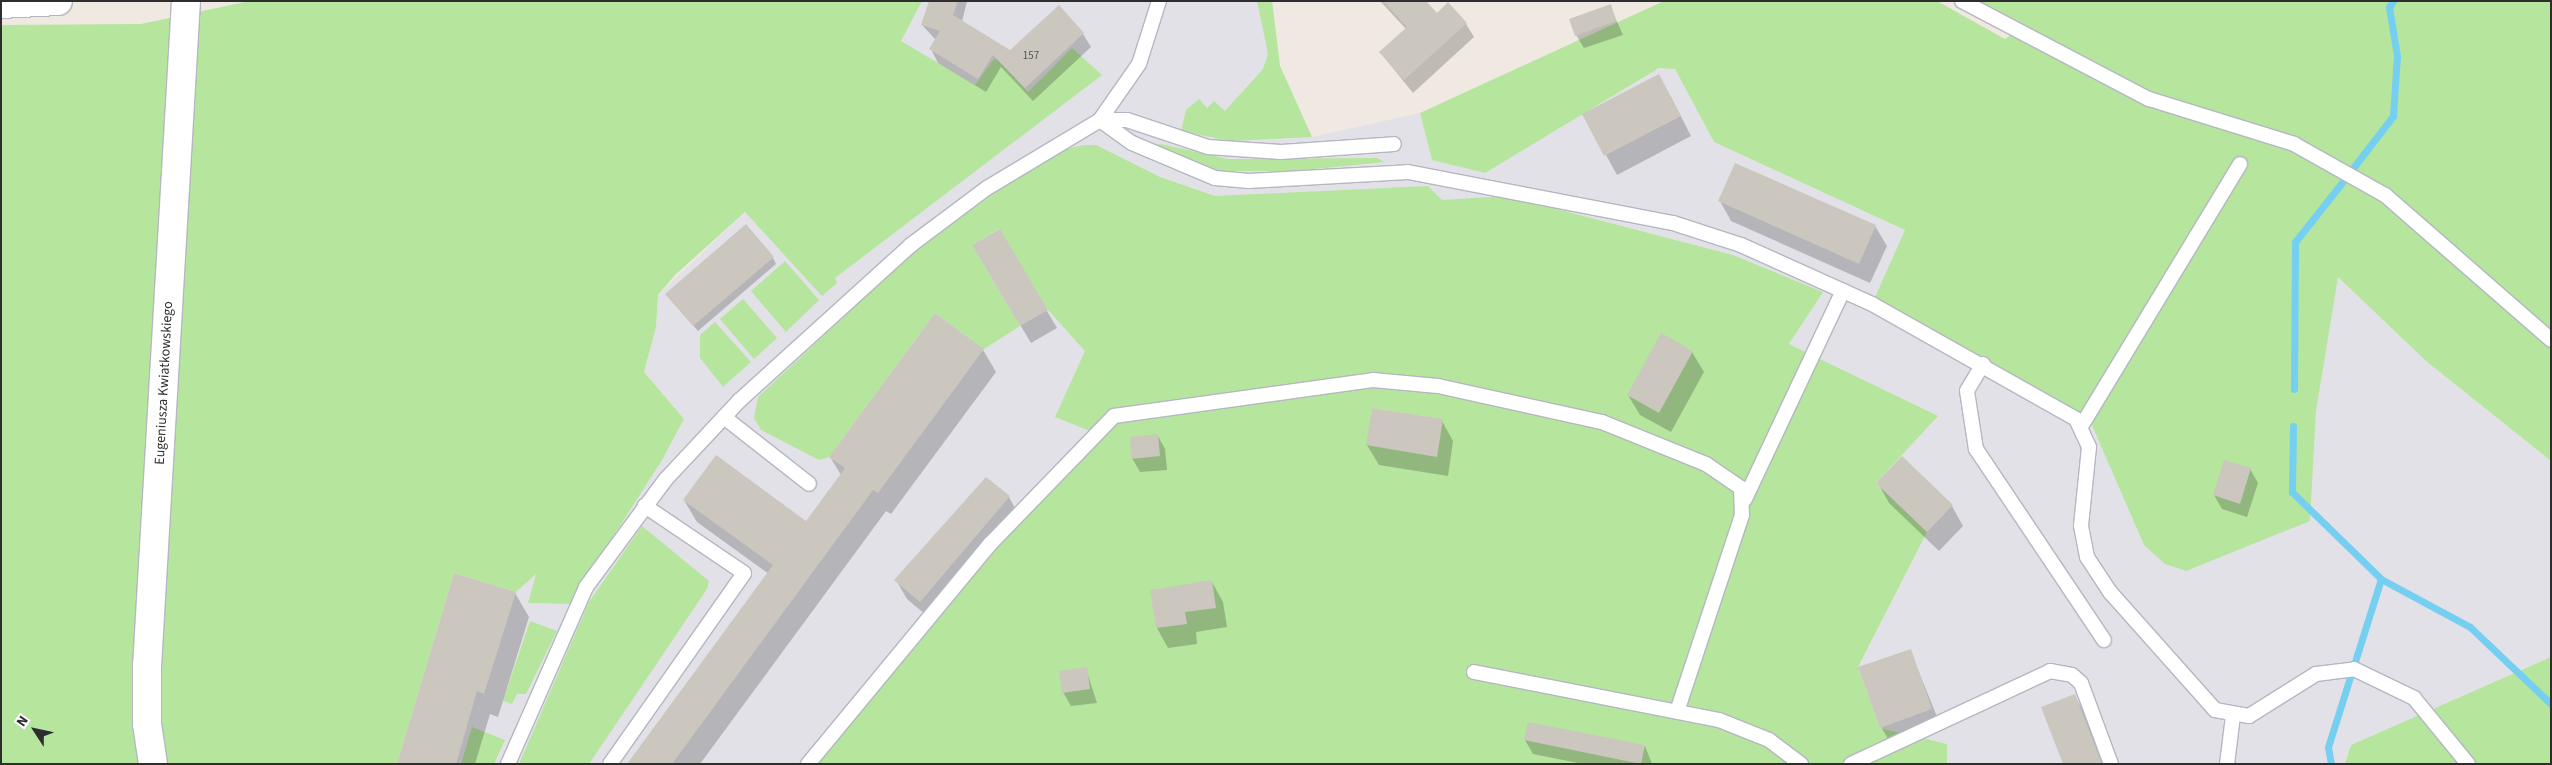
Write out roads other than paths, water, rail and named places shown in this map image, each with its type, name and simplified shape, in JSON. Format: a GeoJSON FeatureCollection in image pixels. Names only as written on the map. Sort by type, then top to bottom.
{"type":"FeatureCollection","features":[{"type":"Feature","properties":{"kind":"street","name":"Eugeniusza Kwiatkowskiego"},"geometry":{"type":"LineString","coordinates":[[153,764],[147,724],[147,667],[186,1]]}},
{"type":"Feature","properties":{"kind":"street"},"geometry":{"type":"LineString","coordinates":[[1,4],[45,2]]}},
{"type":"Feature","properties":{"kind":"lane"},"geometry":{"type":"LineString","coordinates":[[508,764],[586,587],[645,506],[724,417],[911,245],[994,184],[1100,120],[1139,64],[1159,1]]}},
{"type":"Feature","properties":{"kind":"lane"},"geometry":{"type":"LineString","coordinates":[[1962,1],[2149,99],[2294,144],[2376,190],[2551,340]]}},
{"type":"Feature","properties":{"kind":"lane"},"geometry":{"type":"LineString","coordinates":[[1100,120],[1127,120],[1208,147],[1281,152],[1394,144]]}},
{"type":"Feature","properties":{"kind":"lane"},"geometry":{"type":"LineString","coordinates":[[1100,120],[1162,159],[1215,178],[1249,181],[1392,170],[1513,189],[1700,231],[1843,291],[1908,321],[1983,364],[2082,425],[2089,447],[2081,526],[2087,558],[2110,592],[2206,702],[2233,716],[2262,710],[2301,681],[2347,669],[2414,698],[2468,764]]}},
{"type":"Feature","properties":{"kind":"lane"},"geometry":{"type":"LineString","coordinates":[[2082,425],[2240,164]]}},
{"type":"Feature","properties":{"kind":"lane"},"geometry":{"type":"LineString","coordinates":[[1677,712],[1745,499],[1843,291]]}},
{"type":"Feature","properties":{"kind":"lane"},"geometry":{"type":"LineString","coordinates":[[1983,364],[1967,391],[1976,449],[2104,640]]}},
{"type":"Feature","properties":{"kind":"lane"},"geometry":{"type":"LineString","coordinates":[[808,764],[990,544],[1114,416],[1373,380],[1403,381],[1593,420],[1663,443],[1733,479],[1745,499]]}},
{"type":"Feature","properties":{"kind":"lane"},"geometry":{"type":"LineString","coordinates":[[724,417],[809,484]]}},
{"type":"Feature","properties":{"kind":"lane"},"geometry":{"type":"LineString","coordinates":[[610,764],[744,573],[645,506]]}},
{"type":"Feature","properties":{"kind":"lane"},"geometry":{"type":"LineString","coordinates":[[1851,764],[2050,671],[2072,675],[2081,683],[2111,764]]}},
{"type":"Feature","properties":{"kind":"lane"},"geometry":{"type":"LineString","coordinates":[[1474,672],[1677,712],[1751,731],[1801,764]]}},
{"type":"Feature","properties":{"kind":"lane"},"geometry":{"type":"LineString","coordinates":[[2227,764],[2233,716]]}},
{"type":"Feature","properties":{"kind":"waterway"},"geometry":{"type":"LineString","coordinates":[[2353,168],[2393,116],[2397,56],[2389,7],[2393,1]]}},
{"type":"Feature","properties":{"kind":"waterway"},"geometry":{"type":"LineString","coordinates":[[2294,389],[2295,242],[2344,180]]}},
{"type":"Feature","properties":{"kind":"waterway"},"geometry":{"type":"LineString","coordinates":[[2293,426],[2292,492],[2381,579],[2470,627],[2551,704]]}},
{"type":"Feature","properties":{"kind":"waterway"},"geometry":{"type":"LineString","coordinates":[[2331,764],[2328,747],[2381,579]]}}]}
